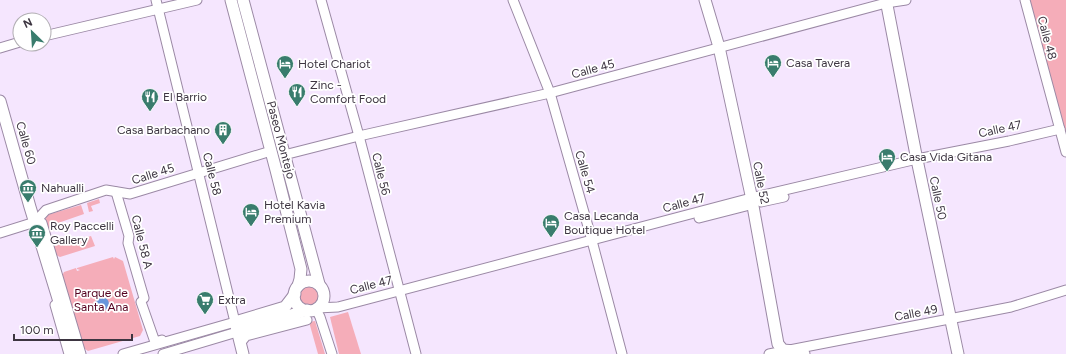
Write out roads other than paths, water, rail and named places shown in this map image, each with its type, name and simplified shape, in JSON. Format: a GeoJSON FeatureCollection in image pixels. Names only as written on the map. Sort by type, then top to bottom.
{"type":"FeatureCollection","features":[{"type":"Feature","properties":{"kind":"main road","name":"Paseo Montejo"},"geometry":{"type":"LineString","coordinates":[[231,0],[301,269],[300,279],[296,290]]}},
{"type":"Feature","properties":{"kind":"main road"},"geometry":{"type":"LineString","coordinates":[[244,0],[319,284],[322,287],[324,295],[322,302],[312,312],[298,305],[296,302],[296,290],[306,281],[319,284]]}},
{"type":"Feature","properties":{"kind":"main road","name":"Calle 52"},"geometry":{"type":"LineString","coordinates":[[705,0],[719,47],[752,199],[778,344],[781,350],[788,351]]}},
{"type":"Feature","properties":{"kind":"main road","name":"Calle 50"},"geometry":{"type":"LineString","coordinates":[[886,2],[958,354]]}},
{"type":"Feature","properties":{"kind":"main road","name":"Calle 60"},"geometry":{"type":"LineString","coordinates":[[0,101],[35,224],[75,354]]}},
{"type":"Feature","properties":{"kind":"main road","name":"Calle 47"},"geometry":{"type":"LineString","coordinates":[[235,331],[285,307],[296,290]]}},
{"type":"Feature","properties":{"kind":"main road","name":"Calle 47"},"geometry":{"type":"LineString","coordinates":[[235,331],[312,312]]}},
{"type":"Feature","properties":{"kind":"main road","name":"Calle 58"},"geometry":{"type":"LineString","coordinates":[[235,331],[243,354]]}},
{"type":"Feature","properties":{"kind":"main road"},"geometry":{"type":"LineString","coordinates":[[788,351],[795,351],[804,354]]}},
{"type":"Feature","properties":{"kind":"street"},"geometry":{"type":"LineString","coordinates":[[52,34],[157,4],[197,0]]}},
{"type":"Feature","properties":{"kind":"street","name":"Calle 56"},"geometry":{"type":"LineString","coordinates":[[321,0],[359,136],[416,354]]}},
{"type":"Feature","properties":{"kind":"street","name":"Calle 54"},"geometry":{"type":"LineString","coordinates":[[513,0],[550,93],[622,354]]}},
{"type":"Feature","properties":{"kind":"street","name":"Calle 45"},"geometry":{"type":"LineString","coordinates":[[284,154],[550,93],[886,2],[906,0]]}},
{"type":"Feature","properties":{"kind":"street","name":"Calle 48"},"geometry":{"type":"LineString","coordinates":[[1024,0],[1066,152]]}},
{"type":"Feature","properties":{"kind":"street","name":"Calle 58"},"geometry":{"type":"LineString","coordinates":[[157,4],[235,331]]}},
{"type":"Feature","properties":{"kind":"street"},"geometry":{"type":"LineString","coordinates":[[0,48],[12,44]]}},
{"type":"Feature","properties":{"kind":"street","name":"Calle 47"},"geometry":{"type":"LineString","coordinates":[[312,312],[338,307],[590,240],[752,199],[918,159],[1060,129]]}},
{"type":"Feature","properties":{"kind":"street"},"geometry":{"type":"LineString","coordinates":[[918,159],[986,150],[1049,130]]}},
{"type":"Feature","properties":{"kind":"street","name":"Calle 45"},"geometry":{"type":"LineString","coordinates":[[0,233],[35,224],[46,210],[106,190],[130,194],[271,150]]}},
{"type":"Feature","properties":{"kind":"street","name":"Calle 58 A"},"geometry":{"type":"LineString","coordinates":[[116,192],[129,236],[128,243],[142,300],[155,342],[235,331]]}},
{"type":"Feature","properties":{"kind":"street"},"geometry":{"type":"LineString","coordinates":[[602,244],[752,199]]}},
{"type":"Feature","properties":{"kind":"street"},"geometry":{"type":"LineString","coordinates":[[35,224],[33,231],[69,354]]}},
{"type":"Feature","properties":{"kind":"street"},"geometry":{"type":"LineString","coordinates":[[35,224],[80,354]]}},
{"type":"Feature","properties":{"kind":"street"},"geometry":{"type":"LineString","coordinates":[[411,289],[590,240]]}},
{"type":"Feature","properties":{"kind":"street","name":"Calle 49"},"geometry":{"type":"LineString","coordinates":[[769,354],[1011,307],[1066,290]]}},
{"type":"Feature","properties":{"kind":"street"},"geometry":{"type":"LineString","coordinates":[[312,312],[320,317],[332,354]]}},
{"type":"Feature","properties":{"kind":"street"},"geometry":{"type":"LineString","coordinates":[[208,329],[211,340]]}},
{"type":"Feature","properties":{"kind":"street","name":"Calle 47"},"geometry":{"type":"LineString","coordinates":[[124,354],[208,329],[235,331]]}},
{"type":"Feature","properties":{"kind":"street"},"geometry":{"type":"LineString","coordinates":[[182,354],[230,339],[235,331]]}},
{"type":"Feature","properties":{"kind":"street","name":"Calle 47"},"geometry":{"type":"LineString","coordinates":[[163,354],[211,340],[235,331]]}},
{"type":"Feature","properties":{"kind":"water"},"geometry":{"type":"Polygon","coordinates":[[[102,297],[107,299],[109,304],[107,309],[102,311],[97,309],[95,304],[97,299],[102,297]]]}},
{"type":"Feature","properties":{"kind":"place","name":"Casa Tavera"},"geometry":{"type":"Point","coordinates":[773,78]}},
{"type":"Feature","properties":{"kind":"place","name":"Hotel Chariot"},"geometry":{"type":"Point","coordinates":[285,79]}},
{"type":"Feature","properties":{"kind":"place","name":"Zinc - Comfort Food"},"geometry":{"type":"Point","coordinates":[297,107]}},
{"type":"Feature","properties":{"kind":"place","name":"El Barrio"},"geometry":{"type":"Point","coordinates":[150,112]}},
{"type":"Feature","properties":{"kind":"place","name":"Casa Barbachano"},"geometry":{"type":"Point","coordinates":[223,145]}},
{"type":"Feature","properties":{"kind":"place","name":"Casa Vida Gitana"},"geometry":{"type":"Point","coordinates":[887,172]}},
{"type":"Feature","properties":{"kind":"place","name":"Nahualli"},"geometry":{"type":"Point","coordinates":[28,203]}},
{"type":"Feature","properties":{"kind":"place","name":"Hotel Kavia Premium"},"geometry":{"type":"Point","coordinates":[251,227]}},
{"type":"Feature","properties":{"kind":"place","name":"Casa Lecanda Boutique Hotel"},"geometry":{"type":"Point","coordinates":[551,238]}},
{"type":"Feature","properties":{"kind":"place","name":"Roy Paccelli Gallery"},"geometry":{"type":"Point","coordinates":[37,248]}},
{"type":"Feature","properties":{"kind":"place","name":"Extra"},"geometry":{"type":"Point","coordinates":[205,315]}},
{"type":"Feature","properties":{"kind":"park label","name":"Parque de Santa Ana"},"geometry":{"type":"Point","coordinates":[101,300]}}]}
